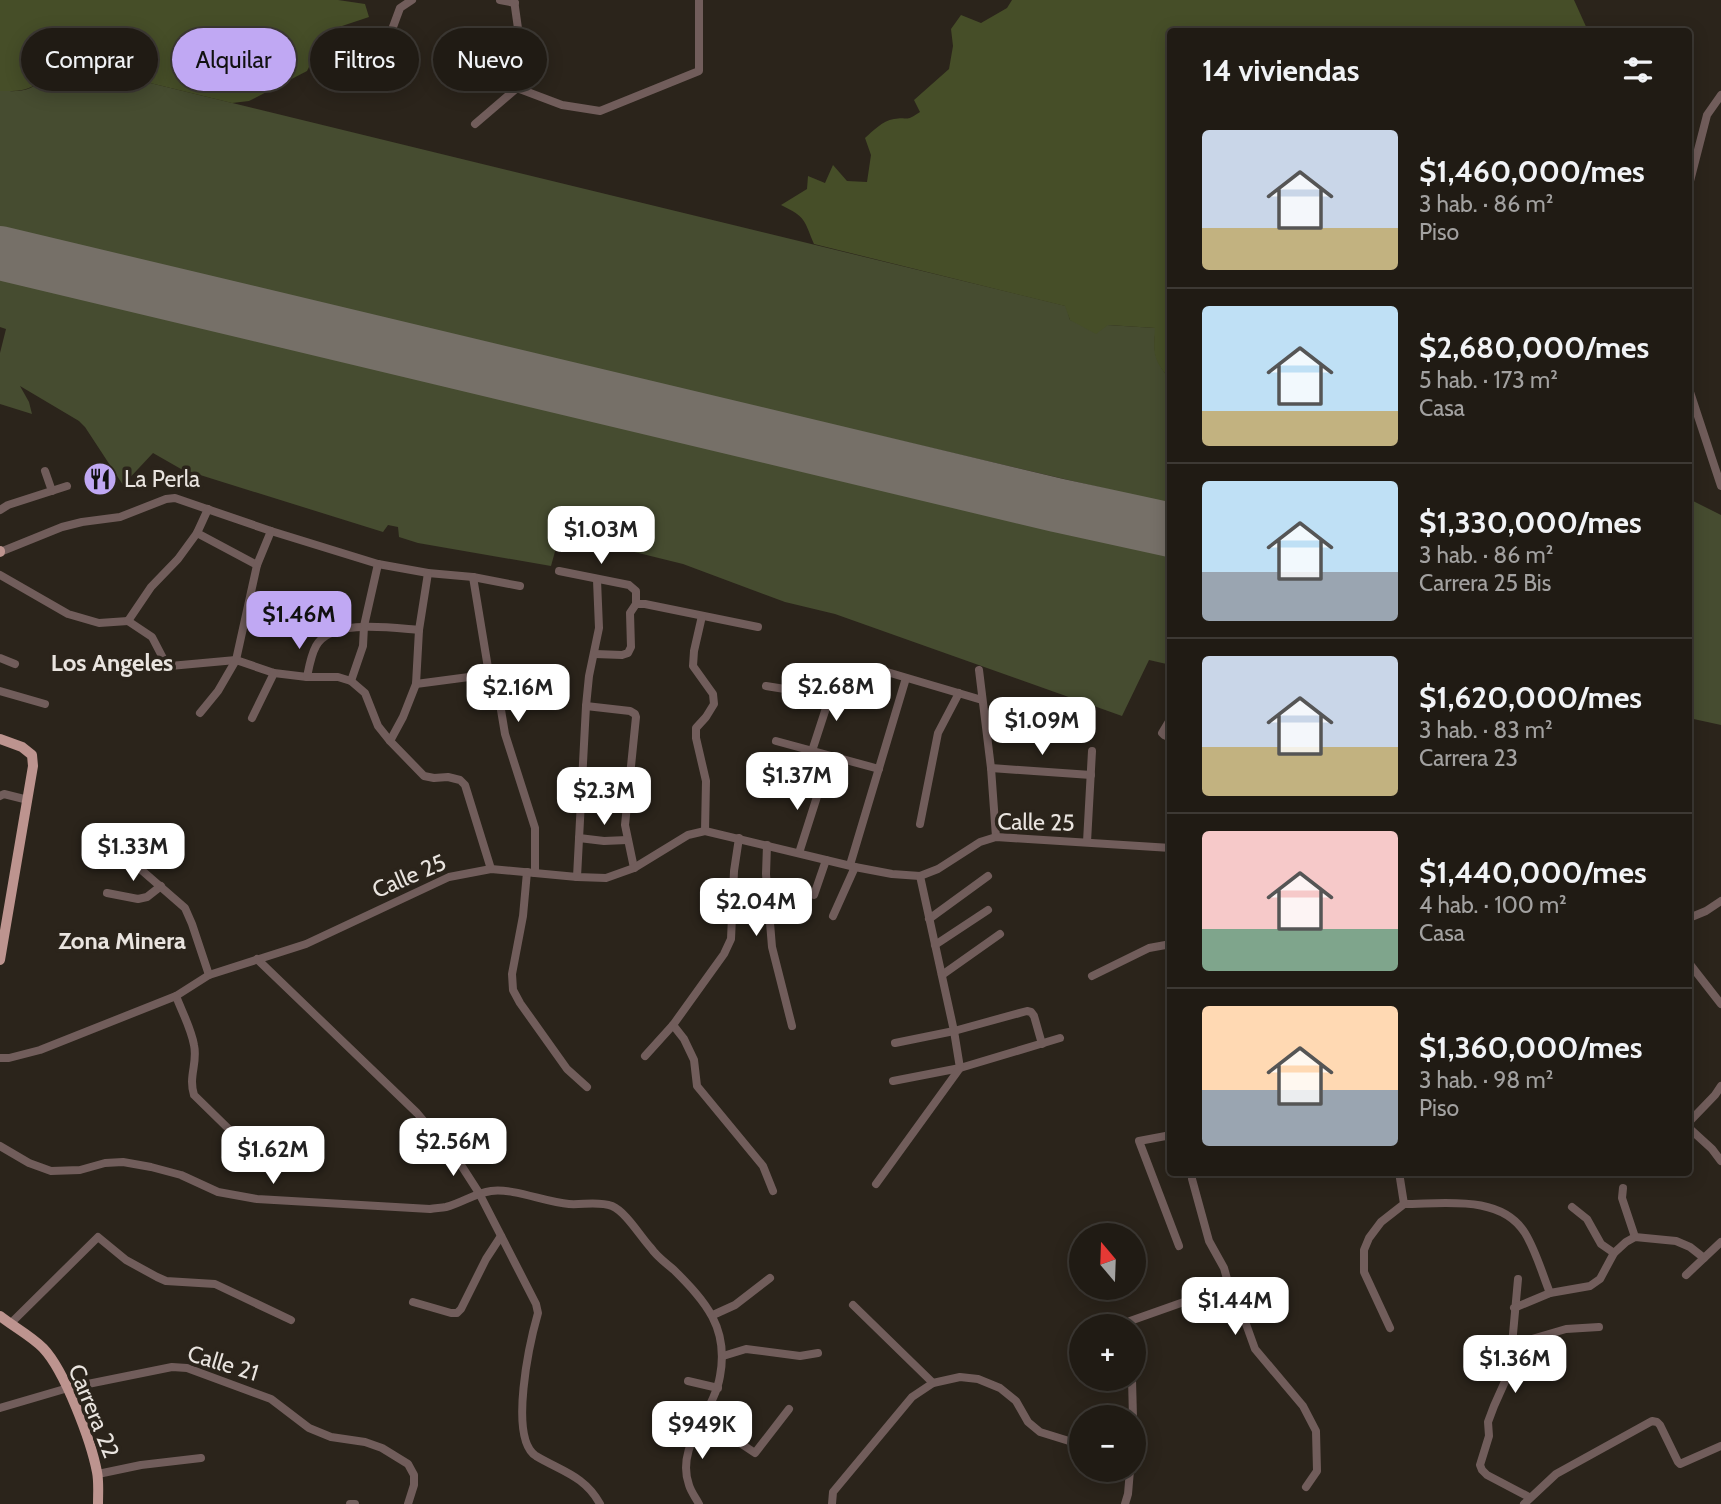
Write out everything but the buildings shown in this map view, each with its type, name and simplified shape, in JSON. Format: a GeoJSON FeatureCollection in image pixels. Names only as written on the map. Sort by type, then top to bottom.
{"type":"FeatureCollection","features":[{"type":"Feature","properties":{"kind":"main road"},"geometry":{"type":"LineString","coordinates":[[0,739],[22,747],[32,755],[33,766],[0,960]]}},
{"type":"Feature","properties":{"kind":"main road","name":"Carrera 22"},"geometry":{"type":"LineString","coordinates":[[0,1316],[43,1347],[68,1388],[92,1450],[98,1474],[98,1504]]}},
{"type":"Feature","properties":{"kind":"street"},"geometry":{"type":"LineString","coordinates":[[393,28],[400,8],[412,0]]}},
{"type":"Feature","properties":{"kind":"street"},"geometry":{"type":"LineString","coordinates":[[500,0],[515,1],[518,28]]}},
{"type":"Feature","properties":{"kind":"street"},"geometry":{"type":"LineString","coordinates":[[525,91],[562,105],[600,111],[699,71],[699,0]]}},
{"type":"Feature","properties":{"kind":"street"},"geometry":{"type":"LineString","coordinates":[[475,124],[514,91]]}},
{"type":"Feature","properties":{"kind":"street"},"geometry":{"type":"LineString","coordinates":[[1692,173],[1707,115],[1721,95]]}},
{"type":"Feature","properties":{"kind":"street"},"geometry":{"type":"LineString","coordinates":[[1692,398],[1721,486]]}},
{"type":"Feature","properties":{"kind":"street"},"geometry":{"type":"LineString","coordinates":[[45,471],[52,491]]}},
{"type":"Feature","properties":{"kind":"street"},"geometry":{"type":"LineString","coordinates":[[0,510],[67,486]]}},
{"type":"Feature","properties":{"kind":"street"},"geometry":{"type":"LineString","coordinates":[[0,552],[62,527],[120,517],[175,498],[378,564],[520,586]]}},
{"type":"Feature","properties":{"kind":"street"},"geometry":{"type":"LineString","coordinates":[[128,621],[151,587],[178,559],[197,533],[208,509]]}},
{"type":"Feature","properties":{"kind":"street"},"geometry":{"type":"LineString","coordinates":[[200,713],[218,691],[236,660],[257,565],[271,531]]}},
{"type":"Feature","properties":{"kind":"street"},"geometry":{"type":"LineString","coordinates":[[197,533],[257,565]]}},
{"type":"Feature","properties":{"kind":"street"},"geometry":{"type":"LineString","coordinates":[[351,681],[363,646],[364,626],[378,564]]}},
{"type":"Feature","properties":{"kind":"street"},"geometry":{"type":"LineString","coordinates":[[559,571],[633,587],[636,591],[636,604],[630,613],[631,647],[628,653],[595,654]]}},
{"type":"Feature","properties":{"kind":"street"},"geometry":{"type":"LineString","coordinates":[[390,741],[416,684],[419,630],[428,573]]}},
{"type":"Feature","properties":{"kind":"street"},"geometry":{"type":"LineString","coordinates":[[0,575],[68,614],[99,623],[128,621],[152,637],[170,666],[236,660],[274,673],[338,677],[351,681],[365,694],[378,726],[424,776],[448,777],[460,780],[465,785],[491,869]]}},
{"type":"Feature","properties":{"kind":"street"},"geometry":{"type":"LineString","coordinates":[[473,577],[490,680],[500,704],[505,734],[535,828],[531,872],[512,974],[513,990],[566,1069],[587,1087]]}},
{"type":"Feature","properties":{"kind":"street"},"geometry":{"type":"LineString","coordinates":[[577,877],[586,706],[599,628],[597,580]]}},
{"type":"Feature","properties":{"kind":"street"},"geometry":{"type":"LineString","coordinates":[[636,604],[758,628]]}},
{"type":"Feature","properties":{"kind":"street"},"geometry":{"type":"LineString","coordinates":[[702,617],[693,666],[713,694],[714,704],[696,728],[706,781],[705,831],[852,866],[920,876],[960,1068],[876,1184]]}},
{"type":"Feature","properties":{"kind":"street"},"geometry":{"type":"LineString","coordinates":[[306,677],[315,647],[321,638],[330,632],[364,626],[419,630]]}},
{"type":"Feature","properties":{"kind":"street"},"geometry":{"type":"LineString","coordinates":[[0,658],[15,664]]}},
{"type":"Feature","properties":{"kind":"street"},"geometry":{"type":"LineString","coordinates":[[979,670],[996,837]]}},
{"type":"Feature","properties":{"kind":"street"},"geometry":{"type":"LineString","coordinates":[[887,672],[982,700]]}},
{"type":"Feature","properties":{"kind":"street"},"geometry":{"type":"LineString","coordinates":[[252,718],[274,673]]}},
{"type":"Feature","properties":{"kind":"street"},"geometry":{"type":"LineString","coordinates":[[416,684],[468,677]]}},
{"type":"Feature","properties":{"kind":"street"},"geometry":{"type":"LineString","coordinates":[[833,916],[852,866],[906,678]]}},
{"type":"Feature","properties":{"kind":"street"},"geometry":{"type":"LineString","coordinates":[[766,686],[816,694],[823,698],[827,705],[812,751]]}},
{"type":"Feature","properties":{"kind":"street"},"geometry":{"type":"LineString","coordinates":[[0,691],[45,704]]}},
{"type":"Feature","properties":{"kind":"street"},"geometry":{"type":"LineString","coordinates":[[920,824],[938,733],[959,694]]}},
{"type":"Feature","properties":{"kind":"street"},"geometry":{"type":"LineString","coordinates":[[586,706],[629,711],[636,717],[625,825],[634,868]]}},
{"type":"Feature","properties":{"kind":"street"},"geometry":{"type":"LineString","coordinates":[[776,741],[879,769]]}},
{"type":"Feature","properties":{"kind":"street"},"geometry":{"type":"LineString","coordinates":[[1087,842],[1092,751]]}},
{"type":"Feature","properties":{"kind":"street"},"geometry":{"type":"LineString","coordinates":[[991,768],[1091,775]]}},
{"type":"Feature","properties":{"kind":"street"},"geometry":{"type":"LineString","coordinates":[[799,853],[822,780]]}},
{"type":"Feature","properties":{"kind":"street"},"geometry":{"type":"LineString","coordinates":[[0,796],[4,794],[28,800]]}},
{"type":"Feature","properties":{"kind":"street","name":"Calle 25"},"geometry":{"type":"LineString","coordinates":[[0,1058],[40,1050],[176,996],[209,975],[306,944],[449,877],[491,869],[606,878],[634,868],[688,835],[705,831]]}},
{"type":"Feature","properties":{"kind":"street","name":"Calle 25"},"geometry":{"type":"LineString","coordinates":[[920,876],[938,869],[980,842],[996,837],[1167,848]]}},
{"type":"Feature","properties":{"kind":"street"},"geometry":{"type":"LineString","coordinates":[[579,838],[627,840]]}},
{"type":"Feature","properties":{"kind":"street"},"geometry":{"type":"LineString","coordinates":[[645,1056],[673,1025],[724,954],[731,939],[734,871],[739,838]]}},
{"type":"Feature","properties":{"kind":"street"},"geometry":{"type":"LineString","coordinates":[[767,845],[765,874],[772,947],[792,1026]]}},
{"type":"Feature","properties":{"kind":"street"},"geometry":{"type":"LineString","coordinates":[[123,854],[185,908],[209,975]]}},
{"type":"Feature","properties":{"kind":"street"},"geometry":{"type":"LineString","coordinates":[[814,895],[826,860]]}},
{"type":"Feature","properties":{"kind":"street"},"geometry":{"type":"LineString","coordinates":[[929,919],[988,876]]}},
{"type":"Feature","properties":{"kind":"street"},"geometry":{"type":"LineString","coordinates":[[107,893],[138,899],[147,897],[161,886]]}},
{"type":"Feature","properties":{"kind":"street"},"geometry":{"type":"LineString","coordinates":[[1692,917],[1721,901]]}},
{"type":"Feature","properties":{"kind":"street"},"geometry":{"type":"LineString","coordinates":[[935,945],[988,910]]}},
{"type":"Feature","properties":{"kind":"street"},"geometry":{"type":"LineString","coordinates":[[942,975],[1000,934]]}},
{"type":"Feature","properties":{"kind":"street"},"geometry":{"type":"LineString","coordinates":[[1092,976],[1149,948],[1167,945]]}},
{"type":"Feature","properties":{"kind":"street"},"geometry":{"type":"LineString","coordinates":[[257,959],[417,1113],[461,1165],[536,1304],[538,1313],[523,1396],[524,1441],[532,1454],[584,1482],[600,1504]]}},
{"type":"Feature","properties":{"kind":"street"},"geometry":{"type":"LineString","coordinates":[[1692,967],[1721,1004]]}},
{"type":"Feature","properties":{"kind":"street"},"geometry":{"type":"LineString","coordinates":[[176,996],[194,1045],[191,1085],[194,1095],[240,1140]]}},
{"type":"Feature","properties":{"kind":"street"},"geometry":{"type":"LineString","coordinates":[[894,1043],[954,1031],[1027,1011],[1034,1016],[1042,1044]]}},
{"type":"Feature","properties":{"kind":"street"},"geometry":{"type":"LineString","coordinates":[[673,1025],[684,1039],[694,1060],[697,1086],[763,1166],[773,1191]]}},
{"type":"Feature","properties":{"kind":"street"},"geometry":{"type":"LineString","coordinates":[[893,1081],[960,1068],[1060,1038]]}},
{"type":"Feature","properties":{"kind":"street"},"geometry":{"type":"LineString","coordinates":[[1692,1119],[1721,1086]]}},
{"type":"Feature","properties":{"kind":"street"},"geometry":{"type":"LineString","coordinates":[[1692,1131],[1721,1161]]}},
{"type":"Feature","properties":{"kind":"street"},"geometry":{"type":"LineString","coordinates":[[1167,1136],[1139,1141],[1179,1246]]}},
{"type":"Feature","properties":{"kind":"street"},"geometry":{"type":"LineString","coordinates":[[0,1146],[29,1163],[51,1171],[80,1170],[105,1163],[123,1162],[181,1175],[218,1192],[257,1199],[430,1209],[446,1207],[479,1194],[495,1191],[568,1204],[599,1203],[621,1211],[653,1252],[704,1303],[713,1315],[718,1331],[723,1356],[718,1388],[692,1439],[686,1464],[688,1485],[699,1504]]}},
{"type":"Feature","properties":{"kind":"street"},"geometry":{"type":"LineString","coordinates":[[1192,1176],[1209,1241],[1224,1268],[1255,1349],[1303,1406],[1316,1432],[1317,1471],[1306,1487]]}},
{"type":"Feature","properties":{"kind":"street"},"geometry":{"type":"LineString","coordinates":[[1400,1176],[1404,1204]]}},
{"type":"Feature","properties":{"kind":"street"},"geometry":{"type":"LineString","coordinates":[[1623,1188],[1622,1198],[1635,1237]]}},
{"type":"Feature","properties":{"kind":"street"},"geometry":{"type":"LineString","coordinates":[[1390,1328],[1364,1272],[1364,1250],[1381,1222],[1404,1204],[1480,1204],[1499,1209],[1526,1234],[1550,1293]]}},
{"type":"Feature","properties":{"kind":"street"},"geometry":{"type":"LineString","coordinates":[[1572,1207],[1587,1219],[1601,1244],[1614,1253]]}},
{"type":"Feature","properties":{"kind":"street"},"geometry":{"type":"LineString","coordinates":[[413,1303],[457,1313],[501,1236]]}},
{"type":"Feature","properties":{"kind":"street"},"geometry":{"type":"LineString","coordinates":[[10,1324],[98,1237],[126,1260],[166,1281],[215,1284],[291,1320]]}},
{"type":"Feature","properties":{"kind":"street"},"geometry":{"type":"LineString","coordinates":[[1514,1308],[1550,1293],[1596,1284],[1614,1253],[1635,1237],[1676,1241],[1690,1247],[1704,1258]]}},
{"type":"Feature","properties":{"kind":"street"},"geometry":{"type":"LineString","coordinates":[[1686,1275],[1721,1242]]}},
{"type":"Feature","properties":{"kind":"street"},"geometry":{"type":"LineString","coordinates":[[713,1315],[735,1306],[770,1278]]}},
{"type":"Feature","properties":{"kind":"street"},"geometry":{"type":"LineString","coordinates":[[1518,1279],[1507,1377],[1488,1422],[1489,1436],[1480,1465],[1487,1475],[1526,1501],[1556,1474],[1652,1421],[1660,1425],[1680,1464],[1721,1446]]}},
{"type":"Feature","properties":{"kind":"street"},"geometry":{"type":"LineString","coordinates":[[1146,1315],[1229,1286]]}},
{"type":"Feature","properties":{"kind":"street"},"geometry":{"type":"LineString","coordinates":[[853,1305],[933,1383]]}},
{"type":"Feature","properties":{"kind":"street"},"geometry":{"type":"LineString","coordinates":[[1512,1345],[1566,1329],[1599,1327]]}},
{"type":"Feature","properties":{"kind":"street"},"geometry":{"type":"LineString","coordinates":[[723,1356],[746,1349],[800,1356],[818,1353]]}},
{"type":"Feature","properties":{"kind":"street","name":"Calle 21"},"geometry":{"type":"LineString","coordinates":[[0,1408],[68,1388],[172,1367],[187,1368],[271,1399],[309,1428],[331,1437],[365,1442],[382,1448],[408,1464],[414,1475],[408,1504]]}},
{"type":"Feature","properties":{"kind":"street"},"geometry":{"type":"LineString","coordinates":[[832,1504],[833,1492],[912,1397],[933,1383],[960,1377],[978,1379],[1000,1388],[1016,1401],[1028,1422],[1040,1432],[1069,1441]]}},
{"type":"Feature","properties":{"kind":"street"},"geometry":{"type":"LineString","coordinates":[[688,1381],[718,1388]]}},
{"type":"Feature","properties":{"kind":"street"},"geometry":{"type":"LineString","coordinates":[[704,1419],[755,1453],[789,1409]]}},
{"type":"Feature","properties":{"kind":"street"},"geometry":{"type":"LineString","coordinates":[[98,1474],[141,1465],[201,1458]]}},
{"type":"Feature","properties":{"kind":"street"},"geometry":{"type":"LineString","coordinates":[[1125,1504],[1129,1482]]}},
{"type":"Feature","properties":{"kind":"street"},"geometry":{"type":"LineString","coordinates":[[350,1504],[355,1504]]}},
{"type":"Feature","properties":{"kind":"green space"},"geometry":{"type":"Polygon","coordinates":[[[0,0],[338,0],[365,4],[369,17],[336,28],[310,28],[310,65],[307,71],[296,77],[296,28],[172,28],[172,88],[158,85],[158,28],[21,28],[21,90],[0,91],[0,0]]]}},
{"type":"Feature","properties":{"kind":"green space"},"geometry":{"type":"Polygon","coordinates":[[[1012,0],[1574,0],[1587,28],[1167,28],[1167,375],[1156,356],[1155,328],[1108,325],[1096,334],[1070,320],[1065,306],[814,244],[803,220],[781,205],[807,189],[808,176],[825,183],[833,165],[847,181],[867,182],[871,155],[865,138],[886,122],[909,118],[920,112],[914,100],[949,69],[953,46],[951,29],[961,15],[981,23],[1007,8],[1012,0]]]}},
{"type":"Feature","properties":{"kind":"green space"},"geometry":{"type":"Polygon","coordinates":[[[158,85],[172,88],[172,91],[183,91],[1066,306],[1070,320],[1156,328],[1156,356],[1167,376],[1167,503],[0,230],[0,91],[158,91],[158,85]]]}},
{"type":"Feature","properties":{"kind":"green space"},"geometry":{"type":"Polygon","coordinates":[[[183,91],[268,91],[249,101],[232,103],[183,91]]]}},
{"type":"Feature","properties":{"kind":"green space"},"geometry":{"type":"Polygon","coordinates":[[[0,275],[1167,544],[1167,664],[1149,660],[1122,716],[835,614],[785,602],[683,564],[610,546],[559,537],[551,566],[418,543],[399,537],[398,527],[388,525],[383,532],[181,469],[153,453],[123,485],[79,421],[20,386],[32,414],[0,404],[0,353],[6,329],[0,327],[0,275]]]}},
{"type":"Feature","properties":{"kind":"green space"},"geometry":{"type":"Polygon","coordinates":[[[1692,500],[1721,515],[1721,725],[1692,719],[1692,500]]]}},
{"type":"Feature","properties":{"kind":"taxiway"},"geometry":{"type":"LineString","coordinates":[[0,255],[11,256]]}},
{"type":"Feature","properties":{"kind":"runway"},"geometry":{"type":"LineString","coordinates":[[0,253],[1167,529]]}},
{"type":"Feature","properties":{"kind":"place","name":"La Perla"},"geometry":{"type":"Point","coordinates":[100,479]}},
{"type":"Feature","properties":{"kind":"district","name":"Los Angeles"},"geometry":{"type":"Point","coordinates":[112,663]}},
{"type":"Feature","properties":{"kind":"district","name":"Zona Minera"},"geometry":{"type":"Point","coordinates":[122,941]}}]}
